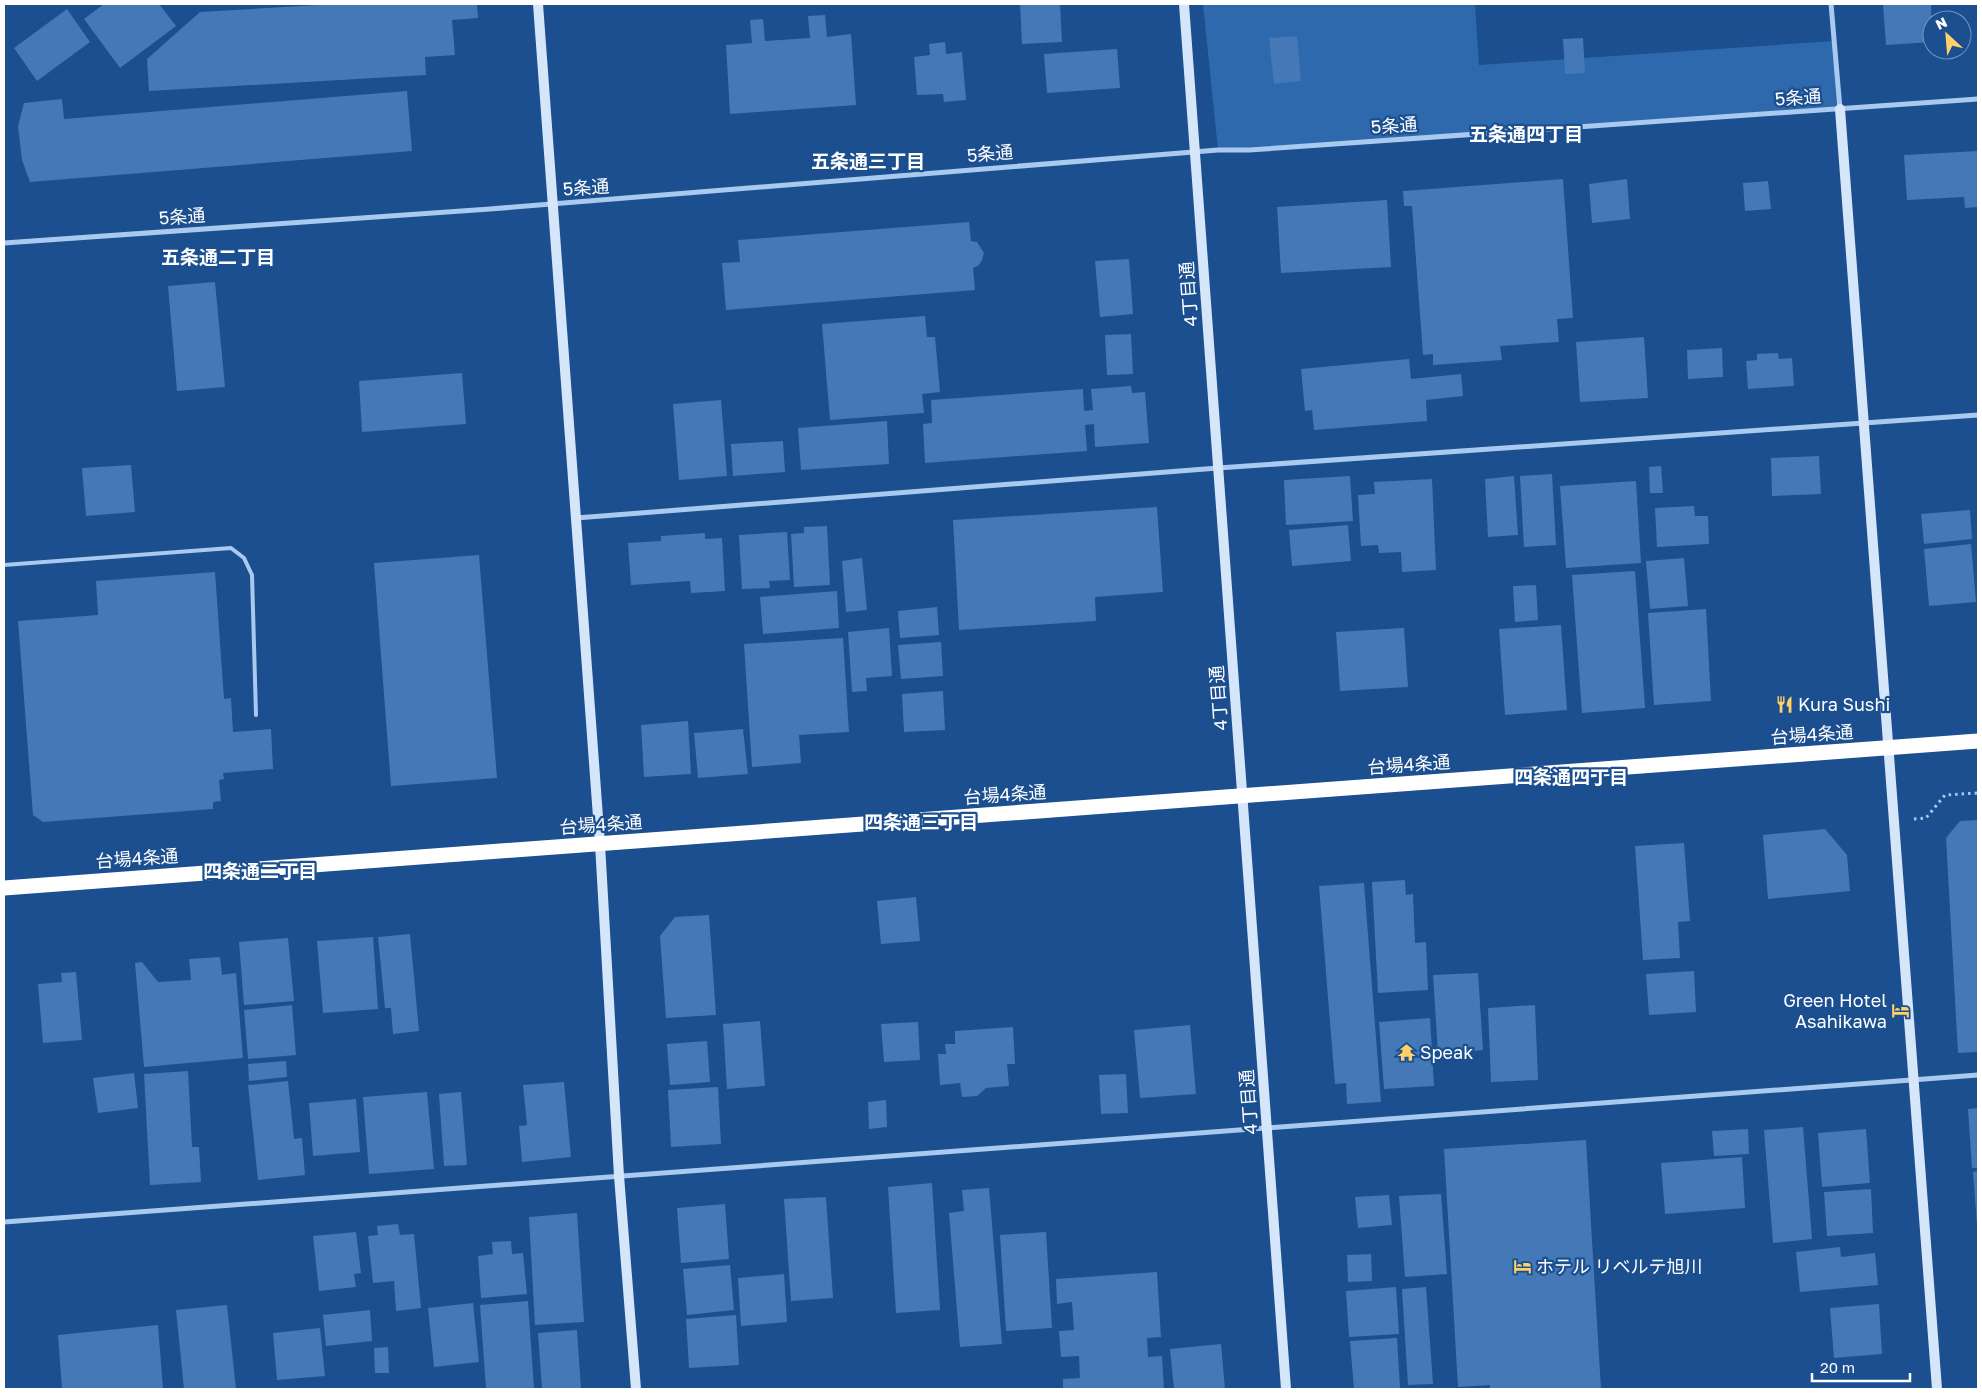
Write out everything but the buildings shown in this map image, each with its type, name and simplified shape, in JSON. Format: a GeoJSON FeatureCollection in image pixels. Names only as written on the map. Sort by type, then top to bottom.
{"type":"FeatureCollection","features":[{"type":"Feature","properties":{"kind":"highway","name":"台場4条通"},"geometry":{"type":"LineString","coordinates":[[4,888],[1978,742]]}},
{"type":"Feature","properties":{"kind":"street"},"geometry":{"type":"LineString","coordinates":[[538,4],[600,844],[619,1176],[636,1389]]}},
{"type":"Feature","properties":{"kind":"street","name":"4丁目通"},"geometry":{"type":"LineString","coordinates":[[1184,4],[1286,1389]]}},
{"type":"Feature","properties":{"kind":"street"},"geometry":{"type":"LineString","coordinates":[[1831,4],[1937,1389]]}},
{"type":"Feature","properties":{"kind":"street","name":"5条通"},"geometry":{"type":"LineString","coordinates":[[4,243],[552,204],[1195,152],[1978,99]]}},
{"type":"Feature","properties":{"kind":"street"},"geometry":{"type":"LineString","coordinates":[[576,518],[1218,468],[1978,414]]}},
{"type":"Feature","properties":{"kind":"street"},"geometry":{"type":"LineString","coordinates":[[4,1222],[1978,1075]]}},
{"type":"Feature","properties":{"kind":"lane"},"geometry":{"type":"LineString","coordinates":[[4,565],[231,548],[244,558],[252,575],[256,715]]}},
{"type":"Feature","properties":{"kind":"path"},"geometry":{"type":"LineString","coordinates":[[1926,818],[1945,795],[1978,793]]}},
{"type":"Feature","properties":{"kind":"shaded area"},"geometry":{"type":"Polygon","coordinates":[[[1203,4],[1475,4],[1479,65],[1834,41],[1840,109],[1218,150],[1203,4]]]}},
{"type":"Feature","properties":{"kind":"place","name":"Kura Sushi"},"geometry":{"type":"Point","coordinates":[1784,705]}},
{"type":"Feature","properties":{"kind":"place","name":"Green Hotel Asahikawa"},"geometry":{"type":"Point","coordinates":[1901,1011]}},
{"type":"Feature","properties":{"kind":"place","name":"Speak"},"geometry":{"type":"Point","coordinates":[1406,1053]}},
{"type":"Feature","properties":{"kind":"place","name":"ホテル リベルテ旭川"},"geometry":{"type":"Point","coordinates":[1522,1267]}},
{"type":"Feature","properties":{"kind":"district","name":"五条通四丁目"},"geometry":{"type":"Point","coordinates":[1526,134]}},
{"type":"Feature","properties":{"kind":"district","name":"五条通三丁目"},"geometry":{"type":"Point","coordinates":[868,161]}},
{"type":"Feature","properties":{"kind":"district","name":"五条通二丁目"},"geometry":{"type":"Point","coordinates":[218,257]}},
{"type":"Feature","properties":{"kind":"district","name":"四条通四丁目"},"geometry":{"type":"Point","coordinates":[1571,777]}},
{"type":"Feature","properties":{"kind":"district","name":"四条通三丁目"},"geometry":{"type":"Point","coordinates":[921,822]}},
{"type":"Feature","properties":{"kind":"district","name":"四条通二丁目"},"geometry":{"type":"Point","coordinates":[260,871]}}]}
